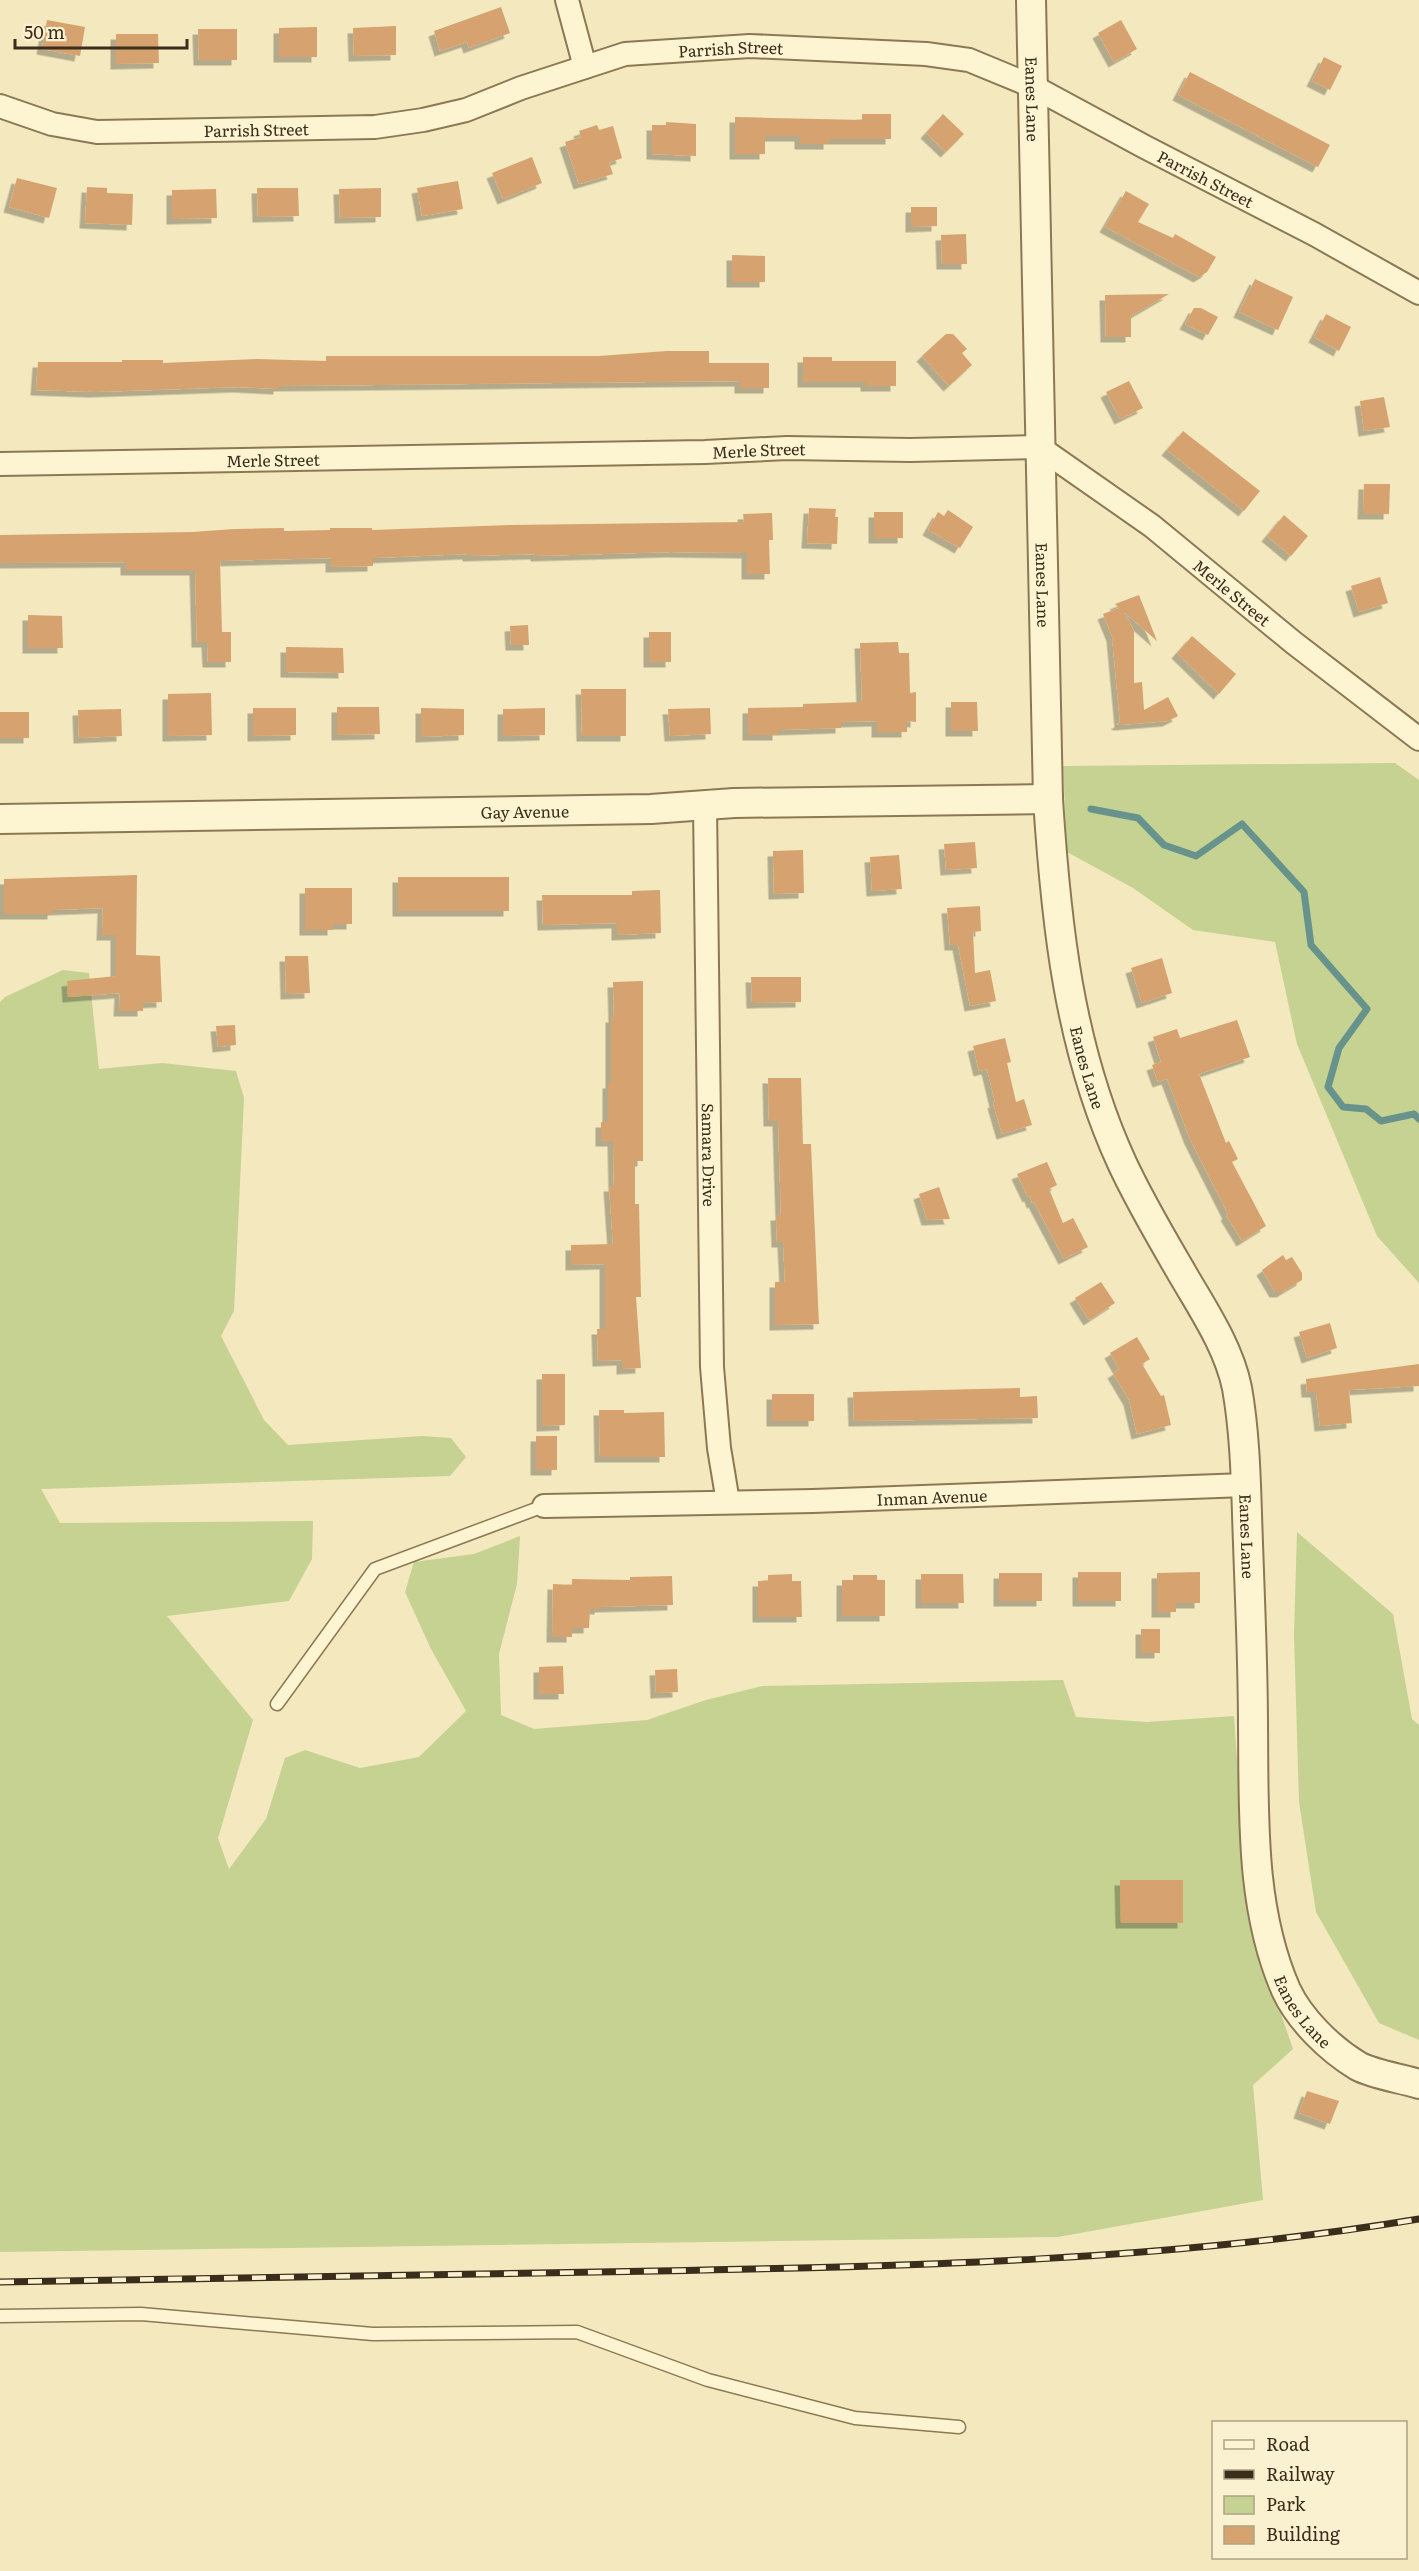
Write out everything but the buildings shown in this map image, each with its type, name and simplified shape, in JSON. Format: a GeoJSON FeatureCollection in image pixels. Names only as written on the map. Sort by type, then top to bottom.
{"type":"FeatureCollection","features":[{"type":"Feature","properties":{"kind":"street"},"geometry":{"type":"LineString","coordinates":[[567,0],[585,67]]}},
{"type":"Feature","properties":{"kind":"street","name":"Eanes Lane"},"geometry":{"type":"LineString","coordinates":[[1031,0],[1048,799],[1054,893],[1066,987],[1095,1095],[1120,1160],[1144,1208],[1214,1327],[1232,1371],[1242,1423],[1245,1485],[1253,1697],[1254,1836],[1268,1943],[1288,1994],[1313,2029],[1360,2067],[1419,2084]]}},
{"type":"Feature","properties":{"kind":"street","name":"Parrish Street"},"geometry":{"type":"LineString","coordinates":[[0,106],[52,124],[97,132],[375,127],[423,120],[466,110],[521,88],[625,54],[750,46],[926,54],[969,60],[1032,86],[1314,234],[1419,293]]}},
{"type":"Feature","properties":{"kind":"street","name":"Merle Street"},"geometry":{"type":"LineString","coordinates":[[0,464],[705,452],[786,448],[910,450],[1039,447],[1152,526],[1294,643],[1419,739]]}},
{"type":"Feature","properties":{"kind":"street","name":"Gay Avenue"},"geometry":{"type":"LineString","coordinates":[[0,819],[640,810],[705,805],[1048,799]]}},
{"type":"Feature","properties":{"kind":"street","name":"Samara Drive"},"geometry":{"type":"LineString","coordinates":[[705,805],[712,1367],[719,1448],[728,1502]]}},
{"type":"Feature","properties":{"kind":"street","name":"Inman Avenue"},"geometry":{"type":"LineString","coordinates":[[544,1506],[1245,1485]]}},
{"type":"Feature","properties":{"kind":"lane"},"geometry":{"type":"LineString","coordinates":[[277,1704],[375,1569],[544,1506]]}},
{"type":"Feature","properties":{"kind":"lane"},"geometry":{"type":"LineString","coordinates":[[0,2316],[141,2314],[373,2334],[576,2332],[708,2380],[855,2418],[959,2427]]}},
{"type":"Feature","properties":{"kind":"green space"},"geometry":{"type":"Polygon","coordinates":[[[1395,763],[1419,780],[1419,1283],[1377,1236],[1297,1044],[1275,942],[1193,930],[1133,888],[1067,852],[1063,766],[1395,763]]]}},
{"type":"Feature","properties":{"kind":"green space"},"geometry":{"type":"Polygon","coordinates":[[[63,970],[89,973],[99,1069],[162,1063],[236,1071],[244,1098],[234,1311],[221,1336],[264,1420],[288,1445],[422,1436],[451,1438],[466,1457],[450,1476],[41,1489],[60,1523],[313,1521],[312,1559],[289,1601],[167,1616],[253,1720],[218,1838],[229,1869],[266,1819],[285,1758],[305,1750],[360,1768],[419,1757],[466,1711],[431,1649],[405,1592],[414,1562],[474,1554],[520,1536],[517,1584],[499,1654],[501,1715],[534,1729],[647,1720],[706,1700],[762,1686],[1063,1680],[1076,1717],[1147,1722],[1234,1716],[1248,1918],[1293,2049],[1253,2085],[1263,2200],[1058,2237],[0,2252],[0,1002],[5,997],[63,970]]]}},
{"type":"Feature","properties":{"kind":"green space"},"geometry":{"type":"Polygon","coordinates":[[[1297,1532],[1393,1614],[1412,1719],[1419,1725],[1419,2040],[1379,2023],[1316,1912],[1299,1802],[1294,1635],[1297,1532]]]}},
{"type":"Feature","properties":{"kind":"waterway"},"geometry":{"type":"LineString","coordinates":[[1091,809],[1138,818],[1164,845],[1196,856],[1242,824],[1304,892],[1311,945],[1367,1009],[1339,1048],[1328,1087],[1343,1107],[1366,1109],[1381,1121],[1414,1114],[1419,1119]]}},
{"type":"Feature","properties":{"kind":"railway"},"geometry":{"type":"LineString","coordinates":[[0,2282],[848,2267],[1039,2259],[1229,2244],[1419,2219]]}}]}
